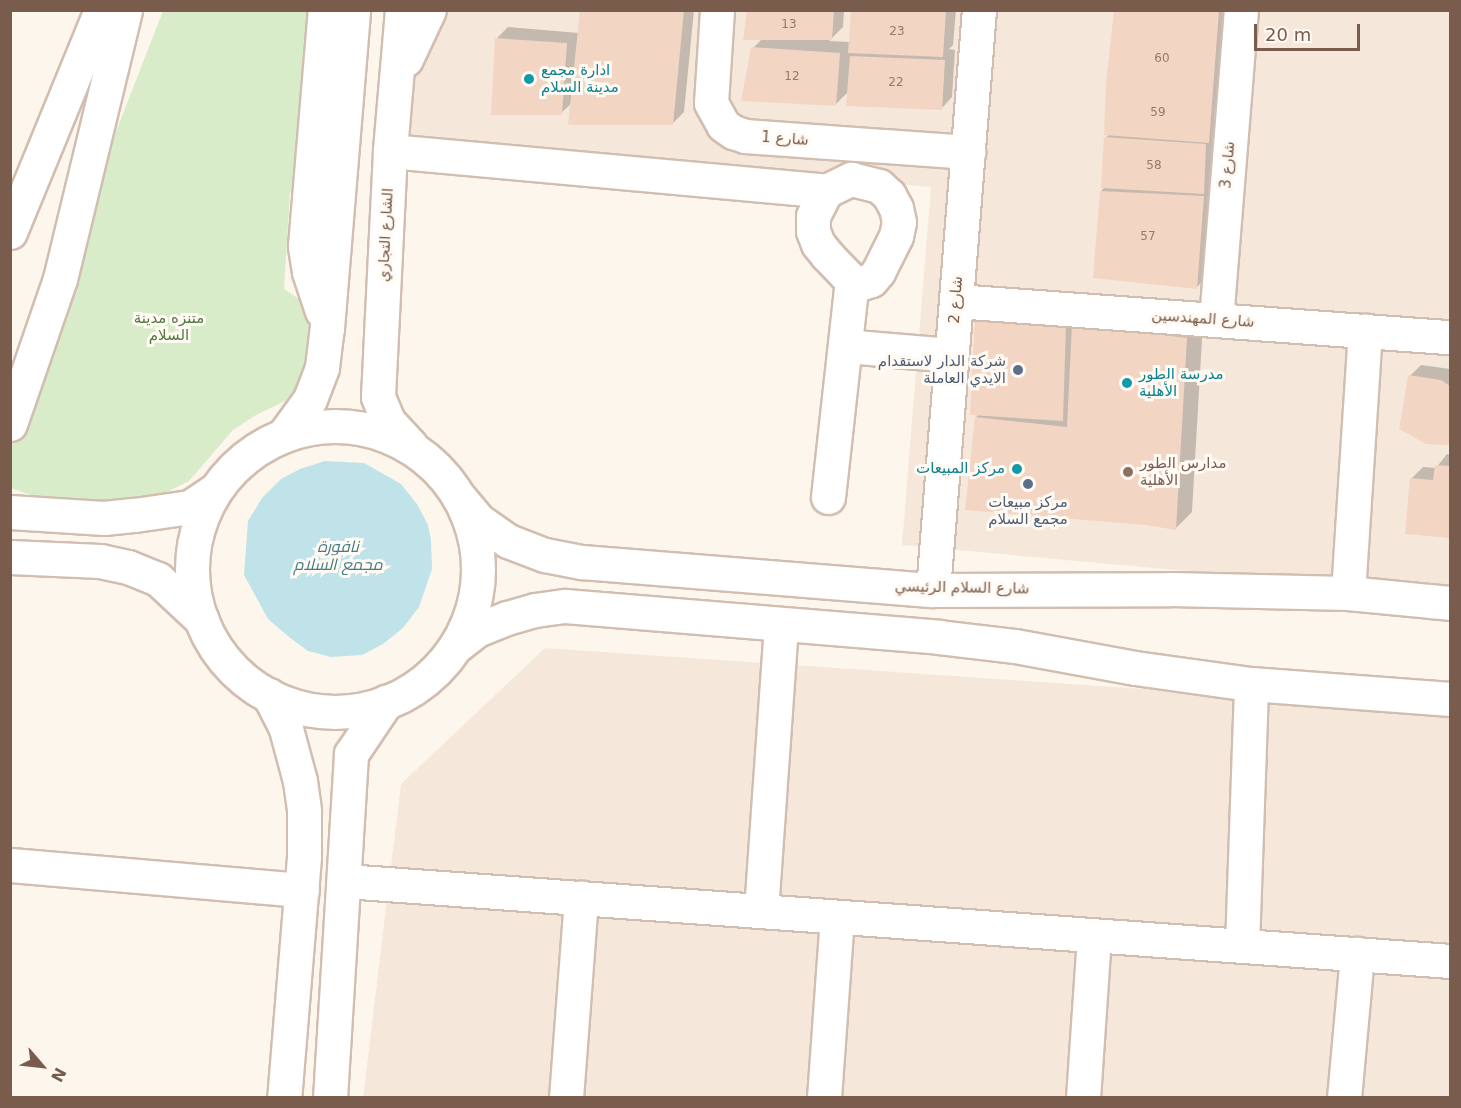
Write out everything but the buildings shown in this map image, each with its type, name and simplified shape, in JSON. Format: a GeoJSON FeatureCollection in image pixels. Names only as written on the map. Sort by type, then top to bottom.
{"type":"FeatureCollection","features":[{"type":"Feature","properties":{"kind":"street"},"geometry":{"type":"LineString","coordinates":[[10,232],[101,10]]}},
{"type":"Feature","properties":{"kind":"street"},"geometry":{"type":"LineString","coordinates":[[10,424],[60,279],[125,10]]}},
{"type":"Feature","properties":{"kind":"street"},"geometry":{"type":"LineString","coordinates":[[325,10],[305,246],[309,272],[327,328]]}},
{"type":"Feature","properties":{"kind":"street"},"geometry":{"type":"LineString","coordinates":[[284,435],[310,399],[322,367],[353,10]]}},
{"type":"Feature","properties":{"kind":"street","name":"الشارع التجاري"},"geometry":{"type":"LineString","coordinates":[[402,10],[390,151],[378,397],[388,421],[413,448]]}},
{"type":"Feature","properties":{"kind":"street"},"geometry":{"type":"LineString","coordinates":[[397,86],[408,53],[429,10]]}},
{"type":"Feature","properties":{"kind":"street","name":"شارع 1"},"geometry":{"type":"LineString","coordinates":[[717,10],[711,103],[723,125],[733,132],[746,136],[968,152]]}},
{"type":"Feature","properties":{"kind":"street","name":"شارع 2"},"geometry":{"type":"LineString","coordinates":[[933,590],[979,10]]}},
{"type":"Feature","properties":{"kind":"street","name":"شارع 3"},"geometry":{"type":"LineString","coordinates":[[1216,320],[1241,10]]}},
{"type":"Feature","properties":{"kind":"street"},"geometry":{"type":"LineString","coordinates":[[390,151],[826,191],[851,179],[865,180],[879,186],[890,195],[899,222],[897,236],[878,272],[871,280],[862,283],[852,281],[818,244],[813,231],[813,216],[826,191]]}},
{"type":"Feature","properties":{"kind":"street"},"geometry":{"type":"LineString","coordinates":[[828,497],[852,281]]}},
{"type":"Feature","properties":{"kind":"street","name":"شارع المهندسين"},"geometry":{"type":"LineString","coordinates":[[956,301],[1450,337]]}},
{"type":"Feature","properties":{"kind":"street"},"geometry":{"type":"LineString","coordinates":[[1348,594],[1365,331]]}},
{"type":"Feature","properties":{"kind":"street"},"geometry":{"type":"LineString","coordinates":[[845,346],[952,355]]}},
{"type":"Feature","properties":{"kind":"street"},"geometry":{"type":"LineString","coordinates":[[10,512],[43,516],[124,516],[190,507],[215,490],[245,458],[284,435],[317,427],[350,426],[372,430],[413,448],[446,478],[459,497],[474,537],[477,572],[474,598],[455,647]]}},
{"type":"Feature","properties":{"kind":"street"},"geometry":{"type":"LineString","coordinates":[[215,490],[205,510],[193,554],[192,576],[202,620],[224,659],[239,675],[269,695],[298,707],[320,711],[364,709],[386,702],[424,680],[455,647],[477,630],[535,610],[565,606],[1015,646],[1135,668],[1251,684],[1450,699]]}},
{"type":"Feature","properties":{"kind":"street","name":"شارع السلام الرئيسي"},"geometry":{"type":"LineString","coordinates":[[459,497],[478,520],[508,541],[545,555],[582,562],[933,590],[1170,588],[1348,594],[1450,603]]}},
{"type":"Feature","properties":{"kind":"street"},"geometry":{"type":"LineString","coordinates":[[10,557],[100,561],[128,567],[158,579],[202,620]]}},
{"type":"Feature","properties":{"kind":"street"},"geometry":{"type":"LineString","coordinates":[[761,911],[781,625]]}},
{"type":"Feature","properties":{"kind":"street"},"geometry":{"type":"LineString","coordinates":[[1242,946],[1251,684]]}},
{"type":"Feature","properties":{"kind":"street"},"geometry":{"type":"LineString","coordinates":[[269,695],[286,729],[300,781],[304,811],[302,890],[284,1098]]}},
{"type":"Feature","properties":{"kind":"street"},"geometry":{"type":"LineString","coordinates":[[330,1098],[351,754],[386,702]]}},
{"type":"Feature","properties":{"kind":"street"},"geometry":{"type":"LineString","coordinates":[[10,865],[302,890]]}},
{"type":"Feature","properties":{"kind":"street"},"geometry":{"type":"LineString","coordinates":[[345,880],[1450,962]]}},
{"type":"Feature","properties":{"kind":"street"},"geometry":{"type":"LineString","coordinates":[[566,1098],[581,898]]}},
{"type":"Feature","properties":{"kind":"street"},"geometry":{"type":"LineString","coordinates":[[824,1098],[837,916]]}},
{"type":"Feature","properties":{"kind":"street"},"geometry":{"type":"LineString","coordinates":[[1083,1098],[1094,936]]}},
{"type":"Feature","properties":{"kind":"street"},"geometry":{"type":"LineString","coordinates":[[1344,1098],[1357,954]]}},
{"type":"Feature","properties":{"kind":"shaded area"},"geometry":{"type":"Polygon","coordinates":[[[427,11],[1450,11],[1450,595],[902,545],[931,187],[403,143],[427,11]]]}},
{"type":"Feature","properties":{"kind":"shaded area"},"geometry":{"type":"Polygon","coordinates":[[[545,648],[1450,710],[1450,1097],[363,1098],[401,784],[545,648]]]}},
{"type":"Feature","properties":{"kind":"green space","name":"متنزه مدينة السلام"},"geometry":{"type":"Polygon","coordinates":[[[163,11],[308,11],[304,156],[290,193],[284,289],[302,301],[317,323],[304,379],[285,401],[256,415],[233,430],[189,481],[135,508],[53,503],[11,488],[10,403],[163,11]]]}},
{"type":"Feature","properties":{"kind":"water","name":"نافورة مجمع السلام"},"geometry":{"type":"Polygon","coordinates":[[[325,461],[364,463],[401,484],[417,504],[428,525],[431,540],[432,569],[419,607],[403,628],[383,644],[362,655],[331,657],[308,651],[268,619],[244,575],[248,521],[262,498],[281,479],[300,469],[325,461]]]}},
{"type":"Feature","properties":{"kind":"place","name":"ادارة مجمع مدينة السلام"},"geometry":{"type":"Point","coordinates":[529,79]}},
{"type":"Feature","properties":{"kind":"place","name":"شركة الدار لاستقدام الايدي العاملة"},"geometry":{"type":"Point","coordinates":[1018,370]}},
{"type":"Feature","properties":{"kind":"place","name":"مدرسة الطور الأهلية"},"geometry":{"type":"Point","coordinates":[1127,383]}},
{"type":"Feature","properties":{"kind":"place","name":"مركز المبيعات"},"geometry":{"type":"Point","coordinates":[1017,469]}},
{"type":"Feature","properties":{"kind":"place","name":"مدارس الطور الأهلية"},"geometry":{"type":"Point","coordinates":[1128,472]}},
{"type":"Feature","properties":{"kind":"place","name":"مركز مبيعات مجمع السلام"},"geometry":{"type":"Point","coordinates":[1028,484]}}]}
